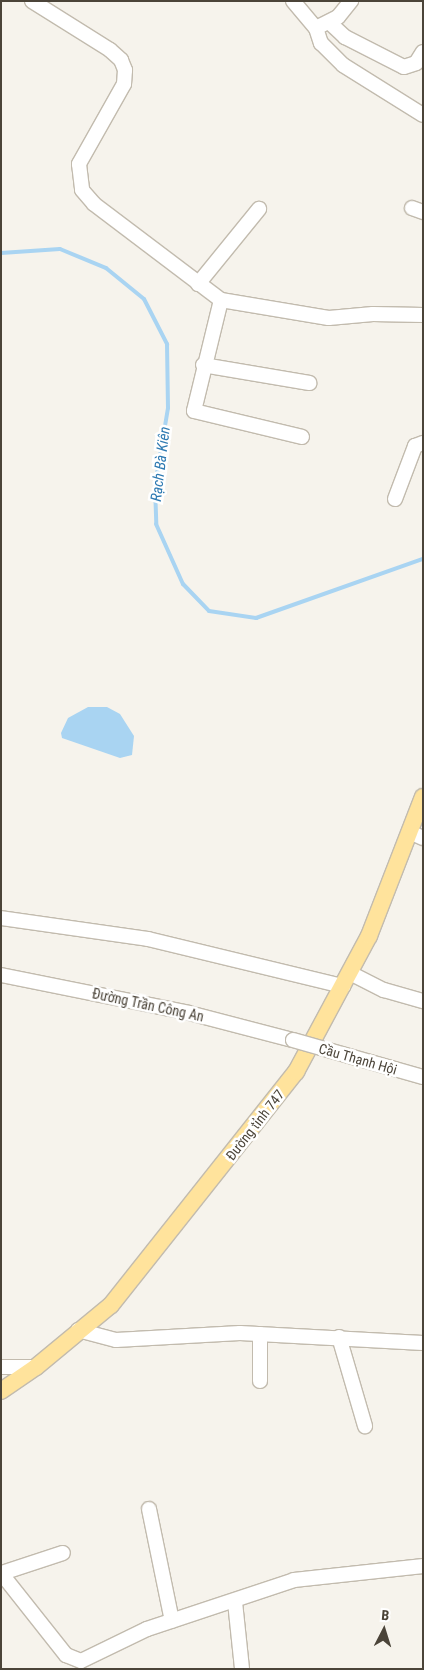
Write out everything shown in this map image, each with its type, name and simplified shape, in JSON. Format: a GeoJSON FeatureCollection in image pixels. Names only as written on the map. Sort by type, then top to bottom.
{"type":"FeatureCollection","features":[{"type":"Feature","properties":{"kind":"main road","name":"Đường tỉnh 747"},"geometry":{"type":"LineString","coordinates":[[1,1391],[36,1367],[78,1330],[111,1305],[290,1079],[347,980],[416,835],[423,797]]}},
{"type":"Feature","properties":{"kind":"street"},"geometry":{"type":"LineString","coordinates":[[32,1],[110,50],[121,60],[126,70],[124,84],[80,164],[82,190],[94,204],[221,300],[329,318],[373,314],[423,315]]}},
{"type":"Feature","properties":{"kind":"street"},"geometry":{"type":"LineString","coordinates":[[293,1],[316,28],[321,43],[343,65],[423,115]]}},
{"type":"Feature","properties":{"kind":"street"},"geometry":{"type":"LineString","coordinates":[[316,28],[330,23],[351,1]]}},
{"type":"Feature","properties":{"kind":"street"},"geometry":{"type":"LineString","coordinates":[[330,23],[345,37],[404,67],[416,63],[423,52]]}},
{"type":"Feature","properties":{"kind":"street"},"geometry":{"type":"LineString","coordinates":[[198,284],[259,209]]}},
{"type":"Feature","properties":{"kind":"street"},"geometry":{"type":"LineString","coordinates":[[221,300],[203,364],[194,406],[197,414],[302,437]]}},
{"type":"Feature","properties":{"kind":"street"},"geometry":{"type":"LineString","coordinates":[[203,364],[309,383]]}},
{"type":"Feature","properties":{"kind":"street"},"geometry":{"type":"LineString","coordinates":[[395,499],[415,446],[423,443]]}},
{"type":"Feature","properties":{"kind":"street"},"geometry":{"type":"LineString","coordinates":[[1,918],[148,939],[347,980],[423,1002]]}},
{"type":"Feature","properties":{"kind":"street","name":"Đường Trần Công An"},"geometry":{"type":"LineString","coordinates":[[1,975],[189,1013],[293,1040]]}},
{"type":"Feature","properties":{"kind":"street","name":"Cầu Thạnh Hội"},"geometry":{"type":"LineString","coordinates":[[293,1040],[423,1077]]}},
{"type":"Feature","properties":{"kind":"street"},"geometry":{"type":"LineString","coordinates":[[78,1330],[116,1340],[260,1334],[423,1343]]}},
{"type":"Feature","properties":{"kind":"street"},"geometry":{"type":"LineString","coordinates":[[260,1334],[260,1381]]}},
{"type":"Feature","properties":{"kind":"street"},"geometry":{"type":"LineString","coordinates":[[339,1337],[365,1426]]}},
{"type":"Feature","properties":{"kind":"street"},"geometry":{"type":"LineString","coordinates":[[1,1367],[36,1367]]}},
{"type":"Feature","properties":{"kind":"street"},"geometry":{"type":"LineString","coordinates":[[149,1510],[172,1621]]}},
{"type":"Feature","properties":{"kind":"street"},"geometry":{"type":"LineString","coordinates":[[63,1554],[1,1573],[61,1649],[79,1665],[147,1628],[235,1602],[294,1580],[423,1566]]}},
{"type":"Feature","properties":{"kind":"street"},"geometry":{"type":"LineString","coordinates":[[235,1602],[242,1669]]}},
{"type":"Feature","properties":{"kind":"water"},"geometry":{"type":"Polygon","coordinates":[[[88,707],[107,707],[120,714],[134,736],[132,755],[120,758],[62,738],[61,733],[68,718],[88,707]]]}},
{"type":"Feature","properties":{"kind":"waterway","name":"Rạch Bà Kiên"},"geometry":{"type":"LineString","coordinates":[[1,253],[60,249],[106,268],[144,299],[167,344],[168,408],[155,486],[156,524],[183,584],[209,611],[256,618],[423,559]]}}]}
